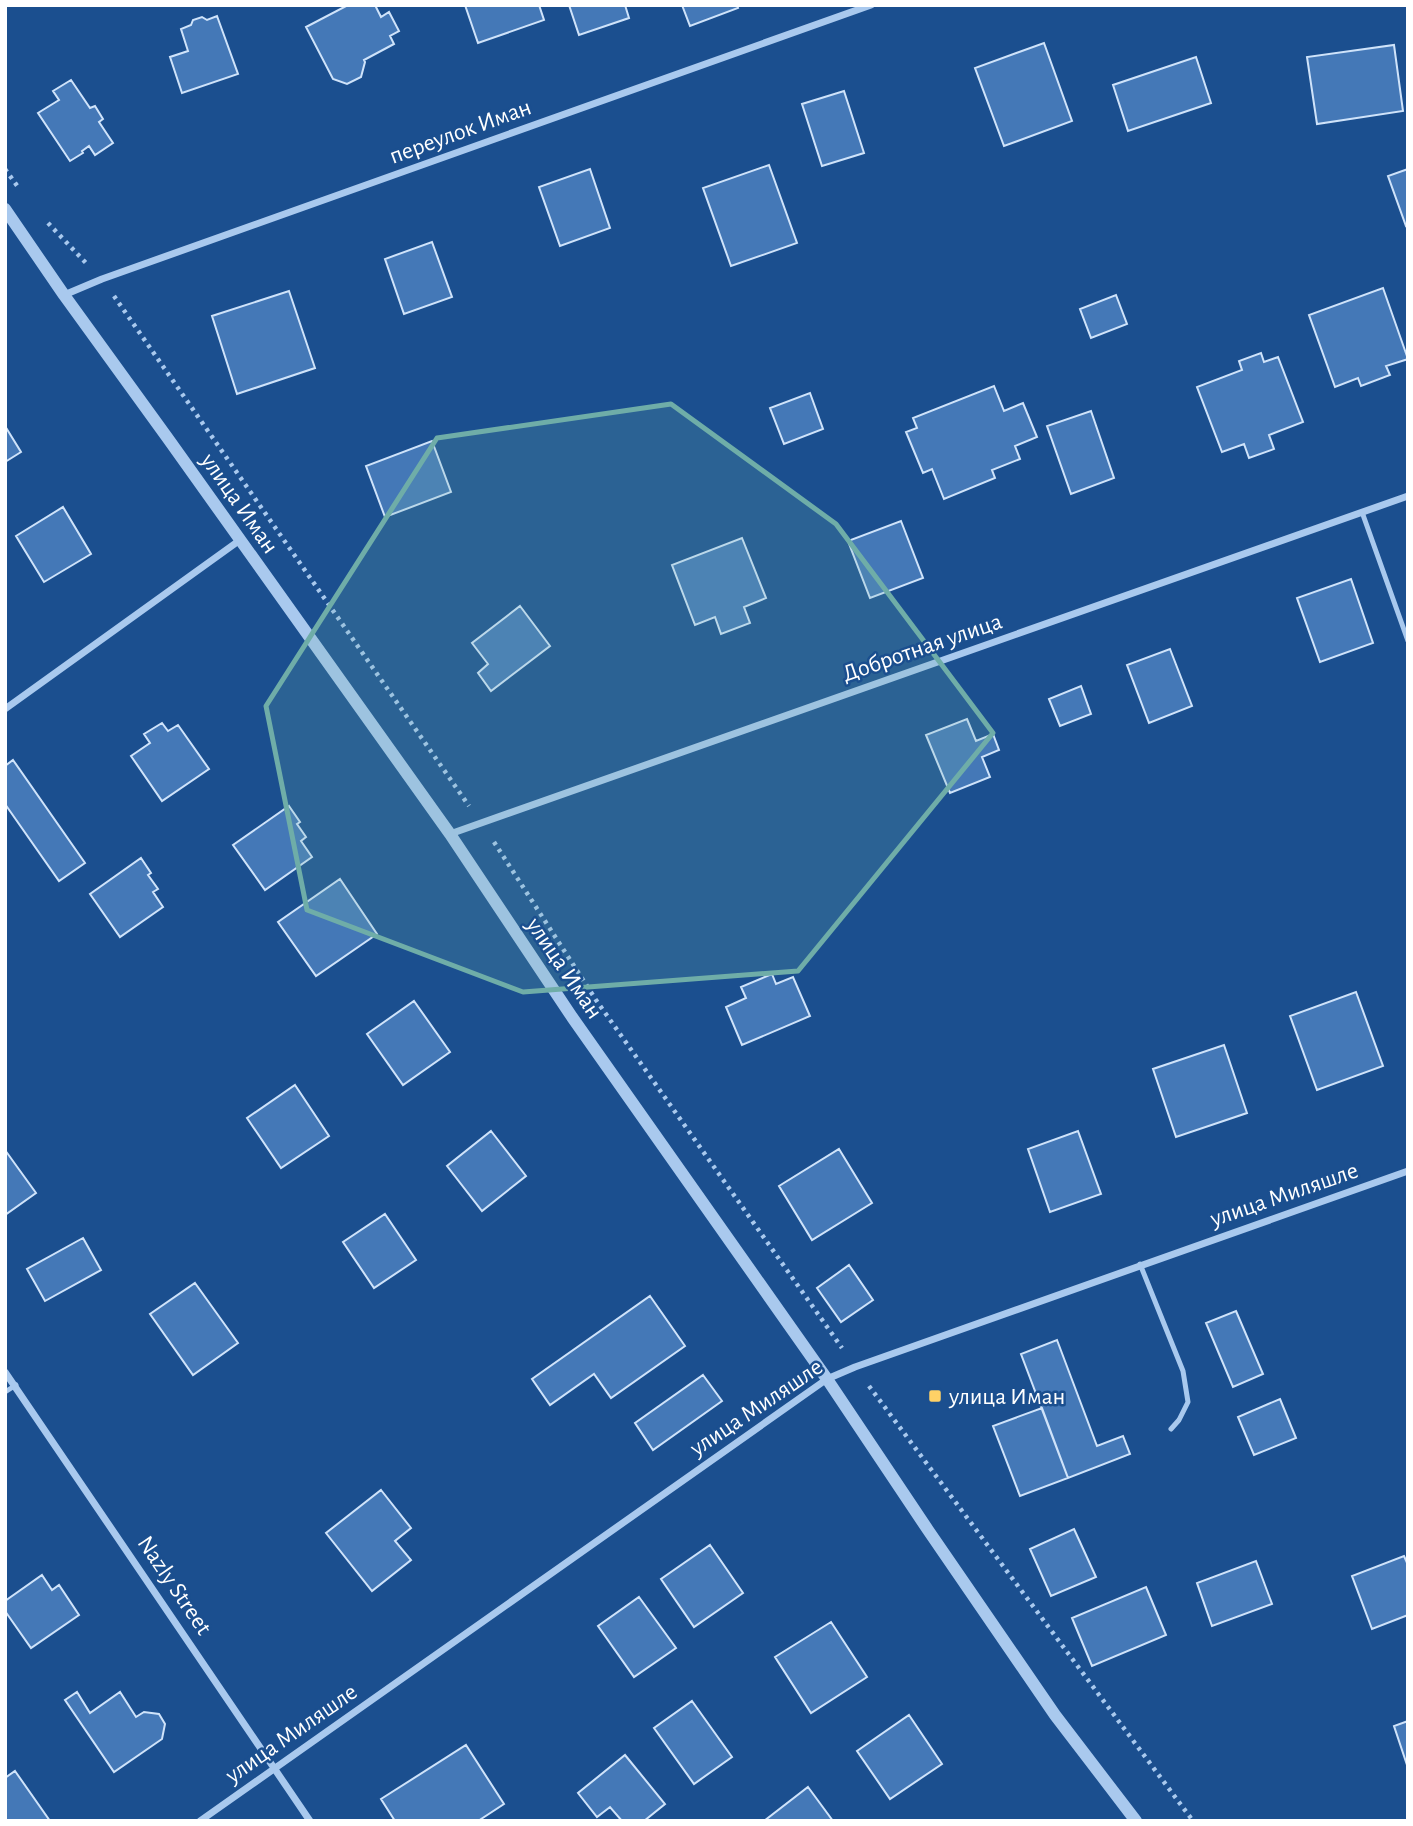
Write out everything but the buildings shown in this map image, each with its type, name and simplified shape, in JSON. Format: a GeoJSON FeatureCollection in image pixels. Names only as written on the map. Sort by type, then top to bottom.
{"type":"FeatureCollection","features":[{"type":"Feature","properties":{"kind":"street","name":"переулок Иман"},"geometry":{"type":"LineString","coordinates":[[64,296],[102,279],[871,5]]}},
{"type":"Feature","properties":{"kind":"street","name":"улица Иман"},"geometry":{"type":"LineString","coordinates":[[5,209],[64,296],[450,834],[572,1017],[827,1379],[1055,1715],[1136,1821]]}},
{"type":"Feature","properties":{"kind":"street","name":"Добротная улица"},"geometry":{"type":"LineString","coordinates":[[450,834],[1408,496]]}},
{"type":"Feature","properties":{"kind":"street"},"geometry":{"type":"LineString","coordinates":[[5,709],[240,540]]}},
{"type":"Feature","properties":{"kind":"street","name":"улица Миляшле"},"geometry":{"type":"LineString","coordinates":[[200,1821],[827,1379],[1140,1264],[1408,1171]]}},
{"type":"Feature","properties":{"kind":"street","name":"Nazly Street"},"geometry":{"type":"LineString","coordinates":[[5,1372],[310,1821]]}},
{"type":"Feature","properties":{"kind":"lane"},"geometry":{"type":"LineString","coordinates":[[1362,512],[1408,642]]}},
{"type":"Feature","properties":{"kind":"lane"},"geometry":{"type":"LineString","coordinates":[[1140,1264],[1183,1371],[1188,1402],[1171,1429]]}},
{"type":"Feature","properties":{"kind":"lane"},"geometry":{"type":"LineString","coordinates":[[5,1392],[16,1385]]}},
{"type":"Feature","properties":{"kind":"path"},"geometry":{"type":"LineString","coordinates":[[5,169],[19,188]]}},
{"type":"Feature","properties":{"kind":"path"},"geometry":{"type":"LineString","coordinates":[[41,215],[102,279],[481,823],[596,1000],[855,1367],[1193,1821]]}},
{"type":"Feature","properties":{"kind":"highlighted area"},"geometry":{"type":"Polygon","coordinates":[[[671,404],[836,524],[993,733],[798,971],[523,992],[307,910],[266,706],[437,438],[671,404]]]}},
{"type":"Feature","properties":{"kind":"place","name":"улица Иман"},"geometry":{"type":"Point","coordinates":[935,1396]}}]}
